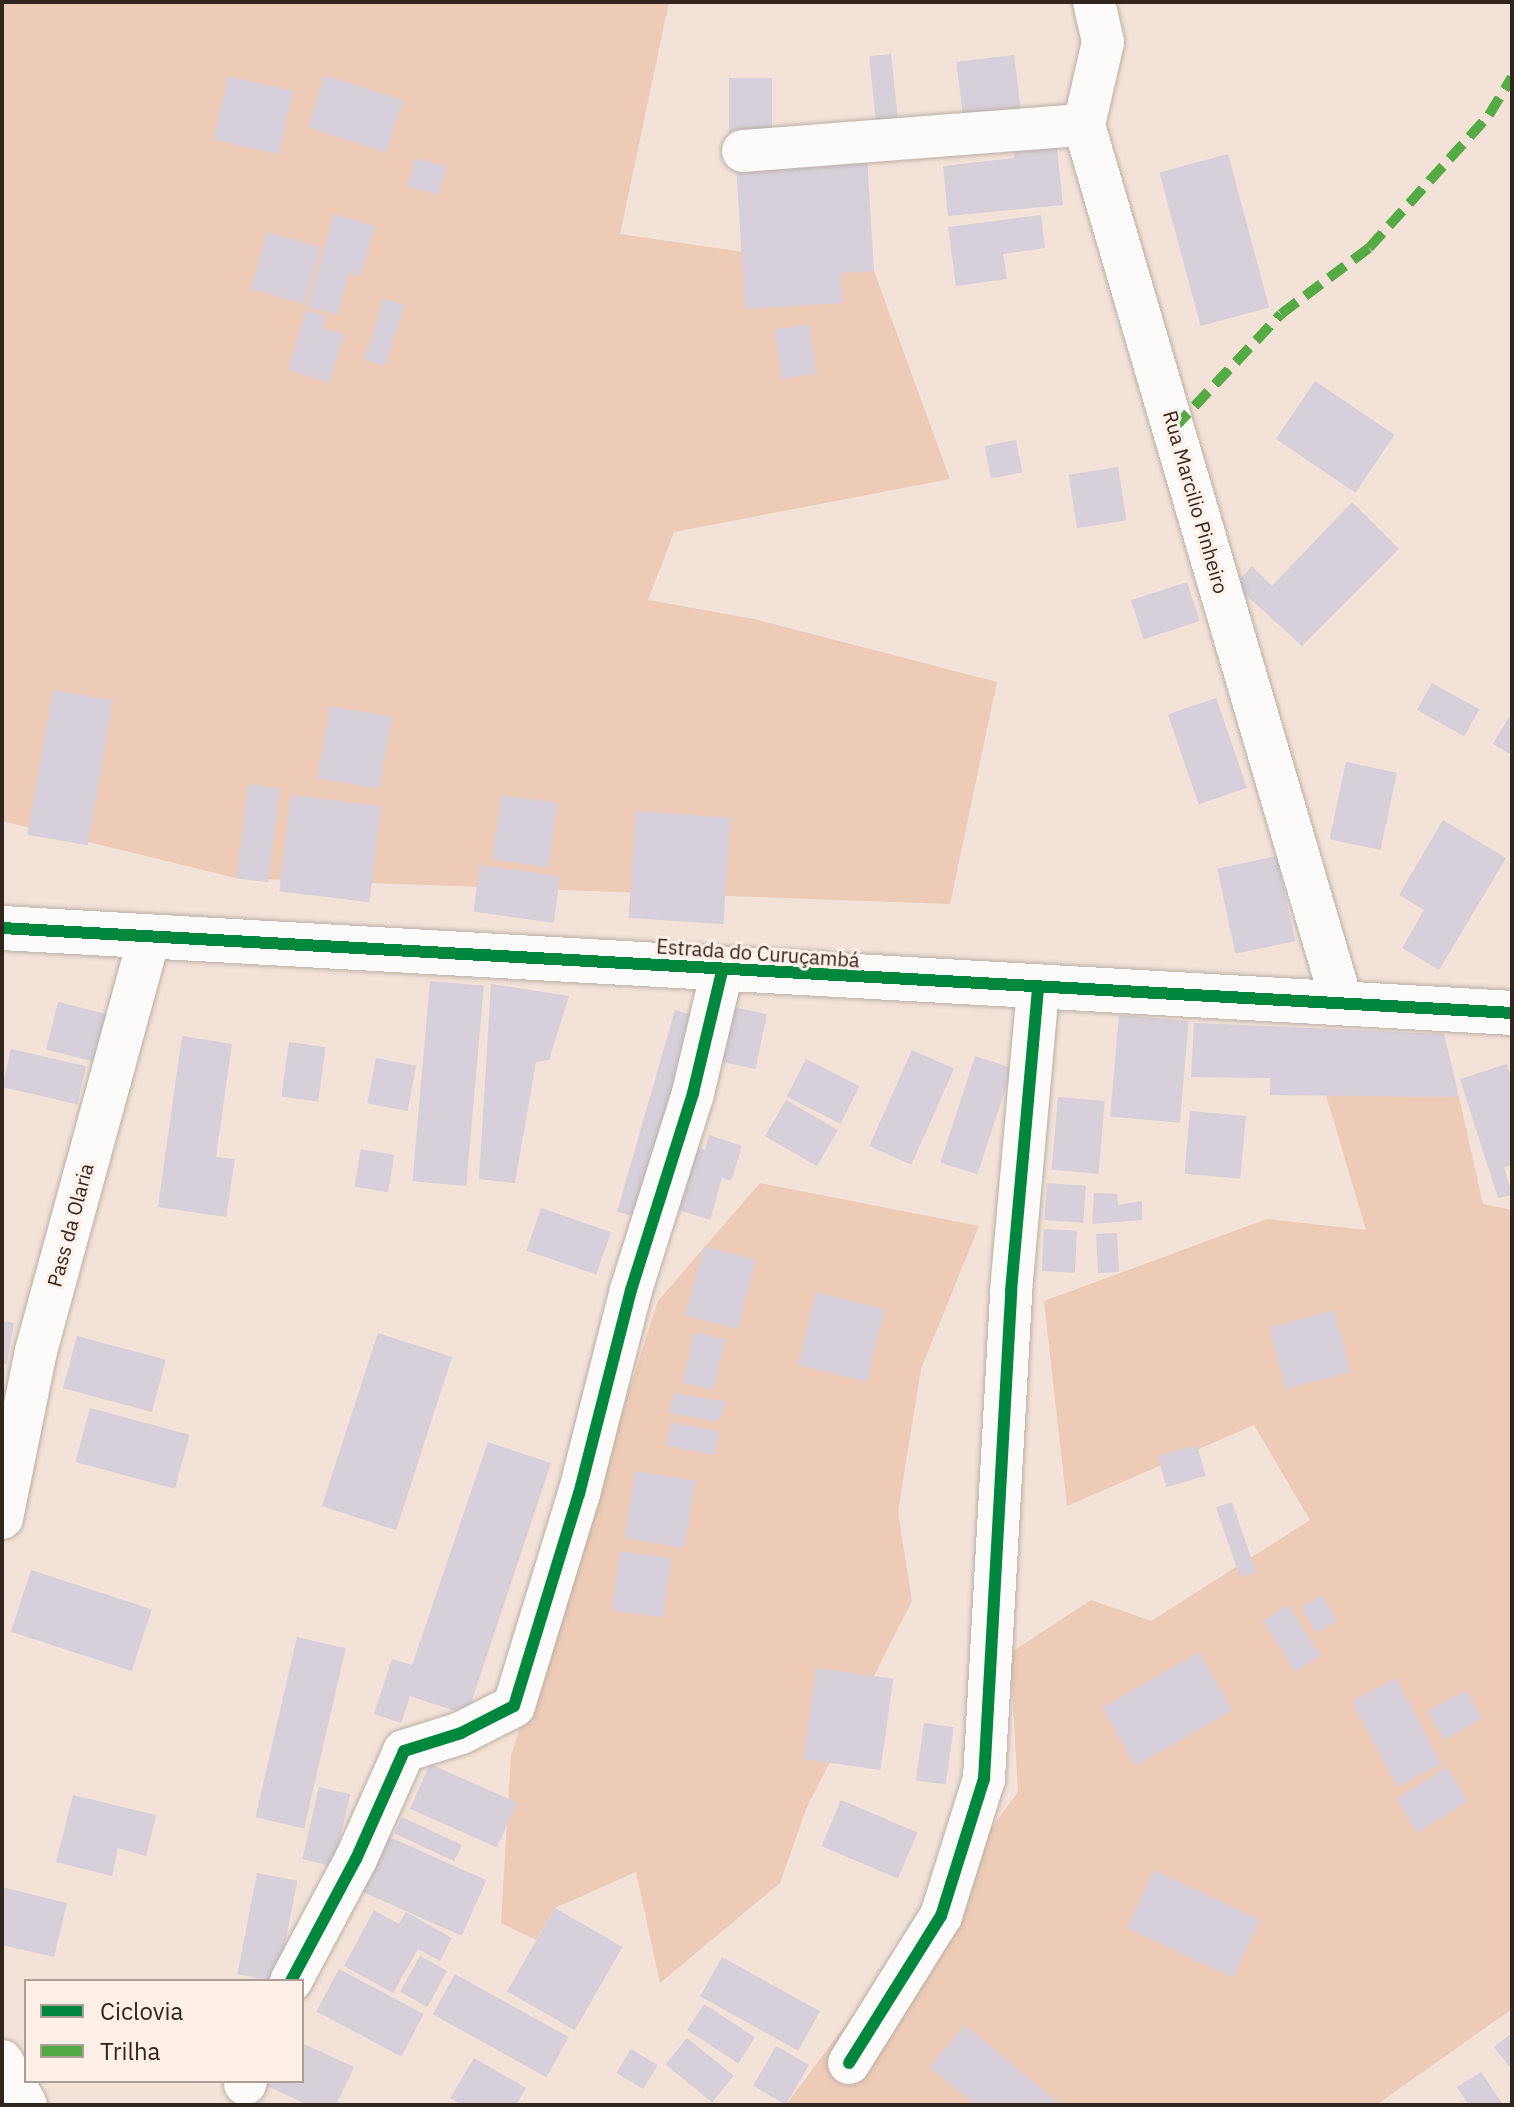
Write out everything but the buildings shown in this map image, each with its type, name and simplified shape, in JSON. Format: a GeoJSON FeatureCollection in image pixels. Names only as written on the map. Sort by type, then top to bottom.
{"type":"FeatureCollection","features":[{"type":"Feature","properties":{"kind":"street","name":"Rua Marcilio Pinheiro"},"geometry":{"type":"LineString","coordinates":[[1094,2],[1103,42],[1084,125],[1341,1000]]}},
{"type":"Feature","properties":{"kind":"street"},"geometry":{"type":"LineString","coordinates":[[743,151],[1084,125]]}},
{"type":"Feature","properties":{"kind":"street","name":"Estrada do Curuçambá"},"geometry":{"type":"LineString","coordinates":[[2,928],[1038,990],[1341,1000],[1512,1013]]}},
{"type":"Feature","properties":{"kind":"street","name":"Pass da Olaria"},"geometry":{"type":"LineString","coordinates":[[2,1518],[36,1351],[150,935]]}},
{"type":"Feature","properties":{"kind":"street"},"geometry":{"type":"LineString","coordinates":[[292,1979],[356,1859],[404,1751],[461,1733],[514,1706],[579,1494],[631,1290],[693,1093],[722,971]]}},
{"type":"Feature","properties":{"kind":"street"},"geometry":{"type":"LineString","coordinates":[[849,2063],[941,1916],[984,1779],[1011,1291],[1038,990]]}},
{"type":"Feature","properties":{"kind":"street"},"geometry":{"type":"LineString","coordinates":[[2,2061],[26,2105]]}},
{"type":"Feature","properties":{"kind":"shaded area"},"geometry":{"type":"Polygon","coordinates":[[[2,2],[669,2],[620,234],[874,271],[950,479],[674,532],[648,600],[754,619],[997,682],[950,904],[236,878],[2,821],[2,2]]]}},
{"type":"Feature","properties":{"kind":"shaded area"},"geometry":{"type":"Polygon","coordinates":[[[1326,1095],[1459,1097],[1483,1204],[1512,1210],[1512,2009],[1376,2105],[786,2105],[1018,1792],[1010,1653],[1091,1600],[1151,1621],[1310,1520],[1254,1425],[1067,1506],[1044,1301],[1267,1219],[1366,1230],[1326,1095]]]}},
{"type":"Feature","properties":{"kind":"shaded area"},"geometry":{"type":"Polygon","coordinates":[[[760,1183],[979,1226],[921,1369],[898,1512],[912,1601],[807,1807],[780,1883],[660,1983],[636,1872],[555,1908],[536,1940],[501,1923],[511,1756],[658,1301],[760,1183]]]}},
{"type":"Feature","properties":{"kind":"marked path"},"geometry":{"type":"LineString","coordinates":[[1174,428],[1281,314],[1369,248],[1489,115],[1512,77]]}},
{"type":"Feature","properties":{"kind":"cycle path"},"geometry":{"type":"LineString","coordinates":[[2,928],[1512,1013]]}},
{"type":"Feature","properties":{"kind":"cycle path"},"geometry":{"type":"LineString","coordinates":[[292,1979],[356,1859],[404,1751],[461,1733],[514,1706],[579,1494],[631,1290],[693,1093],[722,971]]}},
{"type":"Feature","properties":{"kind":"cycle path"},"geometry":{"type":"LineString","coordinates":[[849,2063],[941,1916],[984,1779],[1011,1291],[1038,990]]}}]}
